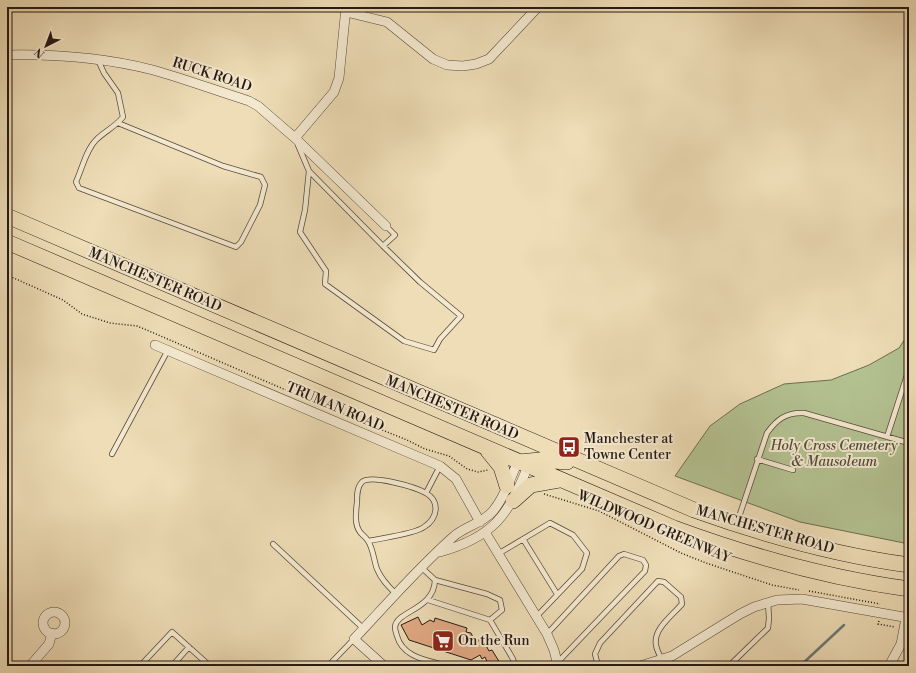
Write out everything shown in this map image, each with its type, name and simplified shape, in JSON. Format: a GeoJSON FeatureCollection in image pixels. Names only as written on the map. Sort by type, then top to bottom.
{"type":"FeatureCollection","features":[{"type":"Feature","properties":{"kind":"highway","name":"MANCHESTER ROAD"},"geometry":{"type":"LineString","coordinates":[[7,216],[668,499],[736,525],[820,548],[909,565]]}},
{"type":"Feature","properties":{"kind":"highway","name":"MANCHESTER ROAD"},"geometry":{"type":"LineString","coordinates":[[7,242],[484,448],[525,463],[560,480],[674,528],[716,544],[802,568],[845,578],[909,589]]}},
{"type":"Feature","properties":{"kind":"highway"},"geometry":{"type":"LineString","coordinates":[[516,435],[527,451],[525,463],[555,460],[582,463]]}},
{"type":"Feature","properties":{"kind":"highway"},"geometry":{"type":"LineString","coordinates":[[484,448],[501,467],[507,486]]}},
{"type":"Feature","properties":{"kind":"highway"},"geometry":{"type":"LineString","coordinates":[[513,501],[531,485],[560,480]]}},
{"type":"Feature","properties":{"kind":"street"},"geometry":{"type":"LineString","coordinates":[[295,138],[334,92],[339,78],[346,10],[387,22],[433,59],[447,65],[463,66],[476,64],[489,59],[538,7]]}},
{"type":"Feature","properties":{"kind":"street","name":"RUCK ROAD"},"geometry":{"type":"LineString","coordinates":[[7,55],[52,55],[98,60],[153,70],[249,101],[258,106],[295,138],[386,226]]}},
{"type":"Feature","properties":{"kind":"street","name":"TRUMAN ROAD"},"geometry":{"type":"LineString","coordinates":[[154,345],[440,466],[456,479],[480,522]]}},
{"type":"Feature","properties":{"kind":"street"},"geometry":{"type":"LineString","coordinates":[[384,666],[354,639],[395,593],[454,536],[480,522],[499,503],[507,486],[525,463]]}},
{"type":"Feature","properties":{"kind":"street"},"geometry":{"type":"LineString","coordinates":[[438,552],[460,546],[485,532],[502,518],[513,501],[525,463]]}},
{"type":"Feature","properties":{"kind":"street"},"geometry":{"type":"LineString","coordinates":[[485,532],[547,634],[558,665]]}},
{"type":"Feature","properties":{"kind":"street"},"geometry":{"type":"LineString","coordinates":[[640,666],[663,663],[740,614],[768,603],[802,599],[908,618],[901,644],[889,666]]}},
{"type":"Feature","properties":{"kind":"street"},"geometry":{"type":"LineString","coordinates":[[30,666],[49,644],[52,633]]}},
{"type":"Feature","properties":{"kind":"lane"},"geometry":{"type":"LineString","coordinates":[[98,60],[104,73],[118,93],[123,117],[118,123],[96,140],[89,150],[76,182],[79,188],[236,247],[241,242],[260,205],[265,185],[262,177],[223,166],[118,123]]}},
{"type":"Feature","properties":{"kind":"lane"},"geometry":{"type":"LineString","coordinates":[[295,138],[309,170],[420,282],[461,316],[440,339],[434,350],[404,341],[325,284],[326,271],[300,232],[305,210],[309,170]]}},
{"type":"Feature","properties":{"kind":"lane"},"geometry":{"type":"LineString","coordinates":[[383,246],[395,235],[386,226]]}},
{"type":"Feature","properties":{"kind":"lane"},"geometry":{"type":"LineString","coordinates":[[112,454],[168,350]]}},
{"type":"Feature","properties":{"kind":"lane"},"geometry":{"type":"LineString","coordinates":[[887,437],[901,390],[909,370]]}},
{"type":"Feature","properties":{"kind":"lane"},"geometry":{"type":"LineString","coordinates":[[736,525],[767,433],[772,425],[787,414],[804,413],[909,443]]}},
{"type":"Feature","properties":{"kind":"lane"},"geometry":{"type":"LineString","coordinates":[[757,459],[793,470]]}},
{"type":"Feature","properties":{"kind":"lane"},"geometry":{"type":"LineString","coordinates":[[426,493],[440,466]]}},
{"type":"Feature","properties":{"kind":"lane"},"geometry":{"type":"LineString","coordinates":[[369,541],[423,528],[431,522],[436,514],[436,507],[433,499],[426,493],[379,479],[368,479],[362,483],[358,489],[356,523],[358,531],[369,541],[378,570],[383,579],[395,593]]}},
{"type":"Feature","properties":{"kind":"lane"},"geometry":{"type":"LineString","coordinates":[[498,554],[550,523],[573,535],[587,553],[582,569],[556,594],[537,616]]}},
{"type":"Feature","properties":{"kind":"lane"},"geometry":{"type":"LineString","coordinates":[[523,539],[556,594]]}},
{"type":"Feature","properties":{"kind":"lane"},"geometry":{"type":"LineString","coordinates":[[273,544],[364,629]]}},
{"type":"Feature","properties":{"kind":"lane"},"geometry":{"type":"LineString","coordinates":[[547,634],[618,556],[624,554],[643,560],[646,565],[645,571],[558,665]]}},
{"type":"Feature","properties":{"kind":"lane"},"geometry":{"type":"LineString","coordinates":[[421,567],[435,580],[487,594],[500,600],[502,610],[490,620]]}},
{"type":"Feature","properties":{"kind":"lane"},"geometry":{"type":"LineString","coordinates":[[435,580],[435,587],[428,600],[397,621],[395,627],[399,644],[407,653],[447,666]]}},
{"type":"Feature","properties":{"kind":"lane"},"geometry":{"type":"LineString","coordinates":[[598,666],[595,654],[600,643],[658,581],[664,582],[681,597],[682,604],[658,631],[656,637],[656,646],[663,663]]}},
{"type":"Feature","properties":{"kind":"lane"},"geometry":{"type":"LineString","coordinates":[[428,600],[490,620],[514,659],[515,666]]}},
{"type":"Feature","properties":{"kind":"lane"},"geometry":{"type":"LineString","coordinates":[[730,665],[768,628],[770,618],[768,603]]}},
{"type":"Feature","properties":{"kind":"lane"},"geometry":{"type":"LineString","coordinates":[[140,666],[172,632],[207,665]]}},
{"type":"Feature","properties":{"kind":"lane"},"geometry":{"type":"LineString","coordinates":[[328,666],[354,639]]}},
{"type":"Feature","properties":{"kind":"lane"},"geometry":{"type":"LineString","coordinates":[[172,666],[189,647]]}},
{"type":"Feature","properties":{"kind":"path","name":"WILDWOOD GREENWAY"},"geometry":{"type":"LineString","coordinates":[[540,492],[599,511],[681,553],[706,563],[772,585],[801,590]]}},
{"type":"Feature","properties":{"kind":"path"},"geometry":{"type":"LineString","coordinates":[[808,591],[881,604]]}},
{"type":"Feature","properties":{"kind":"path"},"geometry":{"type":"LineString","coordinates":[[879,621],[878,624],[896,627]]}},
{"type":"Feature","properties":{"kind":"green space","name":"Holy Cross Cemetery & Mausoleum"},"geometry":{"type":"Polygon","coordinates":[[[909,333],[909,544],[800,522],[675,476],[710,426],[740,404],[784,384],[831,380],[869,365],[899,348],[909,333]]]}},
{"type":"Feature","properties":{"kind":"building","name":"On the Run"},"geometry":{"type":"Polygon","coordinates":[[[418,617],[422,625],[430,620],[434,622],[435,618],[467,628],[466,632],[471,633],[475,642],[482,638],[489,651],[492,650],[500,663],[489,666],[485,657],[482,659],[480,655],[471,660],[409,640],[401,625],[418,617]]]}},
{"type":"Feature","properties":{"kind":"waterway"},"geometry":{"type":"LineString","coordinates":[[800,666],[844,625]]}},
{"type":"Feature","properties":{"kind":"place","name":"Manchester at Towne Center"},"geometry":{"type":"Point","coordinates":[569,447]}},
{"type":"Feature","properties":{"kind":"place","name":"On the Run"},"geometry":{"type":"Point","coordinates":[443,641]}}]}
